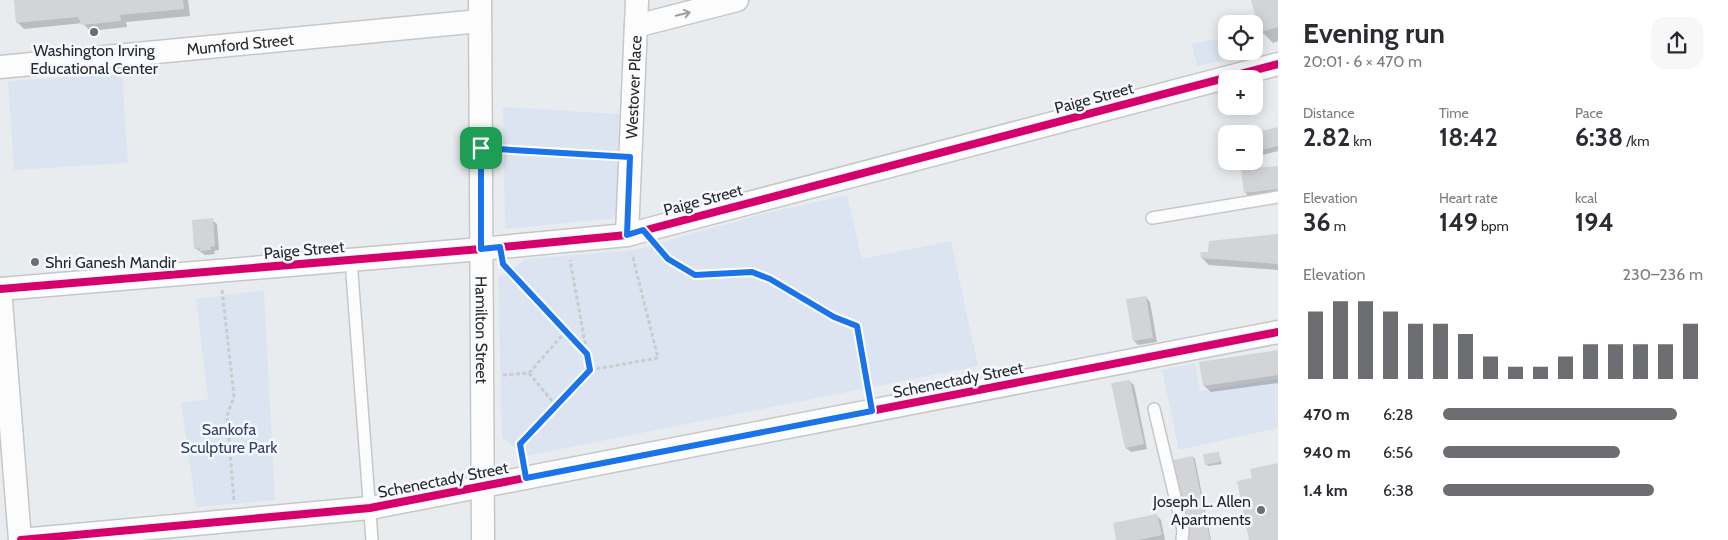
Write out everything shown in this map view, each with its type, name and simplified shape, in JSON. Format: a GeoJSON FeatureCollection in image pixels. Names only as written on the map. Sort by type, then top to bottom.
{"type":"FeatureCollection","features":[{"type":"Feature","properties":{"kind":"street","name":"Westover Place"},"geometry":{"type":"LineString","coordinates":[[631,240],[630,157],[637,0]]}},
{"type":"Feature","properties":{"kind":"street"},"geometry":{"type":"LineString","coordinates":[[636,26],[737,0]]}},
{"type":"Feature","properties":{"kind":"street","name":"Mumford Street"},"geometry":{"type":"LineString","coordinates":[[0,66],[480,10]]}},
{"type":"Feature","properties":{"kind":"street","name":"Hamilton Street"},"geometry":{"type":"LineString","coordinates":[[480,10],[483,540]]}},
{"type":"Feature","properties":{"kind":"street","name":"Paige Street"},"geometry":{"type":"LineString","coordinates":[[0,289],[481,249],[566,253],[631,240],[1278,64]]}},
{"type":"Feature","properties":{"kind":"street"},"geometry":{"type":"LineString","coordinates":[[0,289],[20,540]]}},
{"type":"Feature","properties":{"kind":"street","name":"Schenectady Street"},"geometry":{"type":"LineString","coordinates":[[20,540],[162,533],[236,520],[370,508],[1278,332]]}},
{"type":"Feature","properties":{"kind":"lane"},"geometry":{"type":"LineString","coordinates":[[1152,218],[1278,197]]}},
{"type":"Feature","properties":{"kind":"lane"},"geometry":{"type":"LineString","coordinates":[[351,260],[372,540]]}},
{"type":"Feature","properties":{"kind":"lane"},"geometry":{"type":"LineString","coordinates":[[1154,409],[1183,530],[1182,540]]}},
{"type":"Feature","properties":{"kind":"path"},"geometry":{"type":"LineString","coordinates":[[481,148],[630,157]]}},
{"type":"Feature","properties":{"kind":"path"},"geometry":{"type":"LineString","coordinates":[[526,478],[520,444],[590,370],[658,358],[631,240]]}},
{"type":"Feature","properties":{"kind":"path"},"geometry":{"type":"LineString","coordinates":[[631,240],[695,275],[752,272],[770,279],[834,317],[857,326],[872,411]]}},
{"type":"Feature","properties":{"kind":"path"},"geometry":{"type":"LineString","coordinates":[[566,253],[590,370]]}},
{"type":"Feature","properties":{"kind":"path"},"geometry":{"type":"LineString","coordinates":[[566,253],[579,259]]}},
{"type":"Feature","properties":{"kind":"path"},"geometry":{"type":"LineString","coordinates":[[513,263],[503,264],[587,354]]}},
{"type":"Feature","properties":{"kind":"path"},"geometry":{"type":"LineString","coordinates":[[220,271],[234,396],[227,416],[236,520]]}},
{"type":"Feature","properties":{"kind":"path"},"geometry":{"type":"LineString","coordinates":[[503,375],[529,373],[566,332]]}},
{"type":"Feature","properties":{"kind":"path"},"geometry":{"type":"LineString","coordinates":[[529,373],[556,406]]}},
{"type":"Feature","properties":{"kind":"green space"},"geometry":{"type":"Polygon","coordinates":[[[1218,38],[1218,60],[1225,60],[1197,66],[1192,44],[1218,38]]]}},
{"type":"Feature","properties":{"kind":"green space"},"geometry":{"type":"Polygon","coordinates":[[[122,74],[128,163],[14,170],[8,81],[122,74]]]}},
{"type":"Feature","properties":{"kind":"green space"},"geometry":{"type":"Polygon","coordinates":[[[503,107],[619,114],[617,218],[505,229],[503,107]]]}},
{"type":"Feature","properties":{"kind":"green space"},"geometry":{"type":"Polygon","coordinates":[[[847,195],[862,259],[951,241],[978,366],[526,456],[502,438],[498,277],[526,259],[636,250],[762,214],[847,195]]]}},
{"type":"Feature","properties":{"kind":"green space","name":"Sankofa Sculpture Park"},"geometry":{"type":"Polygon","coordinates":[[[264,290],[275,500],[196,507],[181,403],[208,399],[196,299],[264,290]]]}},
{"type":"Feature","properties":{"kind":"green space"},"geometry":{"type":"Polygon","coordinates":[[[1195,363],[1200,391],[1278,379],[1278,428],[1179,450],[1162,370],[1195,363]]]}},
{"type":"Feature","properties":{"kind":"building","name":"Washington Irving Educational Center"},"geometry":{"type":"Polygon","coordinates":[[[14,0],[183,0],[184,9],[120,15],[121,21],[82,25],[78,17],[16,23],[14,0]]]}},
{"type":"Feature","properties":{"kind":"building"},"geometry":{"type":"Polygon","coordinates":[[[1251,0],[1278,0],[1278,27],[1263,31],[1263,15],[1255,15],[1251,0]]]}},
{"type":"Feature","properties":{"kind":"building"},"geometry":{"type":"Polygon","coordinates":[[[1278,127],[1278,146],[1263,150],[1263,131],[1278,127]]]}},
{"type":"Feature","properties":{"kind":"building"},"geometry":{"type":"Polygon","coordinates":[[[1278,166],[1278,189],[1244,193],[1241,170],[1263,170],[1263,167],[1278,166]]]}},
{"type":"Feature","properties":{"kind":"building"},"geometry":{"type":"Polygon","coordinates":[[[213,218],[215,246],[210,247],[211,250],[200,251],[199,248],[194,249],[192,220],[213,218]]]}},
{"type":"Feature","properties":{"kind":"building"},"geometry":{"type":"Polygon","coordinates":[[[1278,234],[1278,264],[1201,258],[1200,252],[1208,252],[1209,241],[1278,234]]]}},
{"type":"Feature","properties":{"kind":"building"},"geometry":{"type":"Polygon","coordinates":[[[1146,296],[1153,338],[1133,341],[1126,299],[1146,296]]]}},
{"type":"Feature","properties":{"kind":"building"},"geometry":{"type":"Polygon","coordinates":[[[1278,350],[1278,375],[1203,386],[1199,362],[1278,350]]]}},
{"type":"Feature","properties":{"kind":"building"},"geometry":{"type":"Polygon","coordinates":[[[1130,380],[1144,444],[1125,448],[1111,383],[1130,380]]]}},
{"type":"Feature","properties":{"kind":"building"},"geometry":{"type":"Polygon","coordinates":[[[1219,452],[1220,462],[1205,465],[1203,454],[1219,452]]]}},
{"type":"Feature","properties":{"kind":"building"},"geometry":{"type":"Polygon","coordinates":[[[1193,456],[1210,540],[1189,540],[1173,460],[1193,456]]]}},
{"type":"Feature","properties":{"kind":"building","name":"Joseph L. Allen Apartments"},"geometry":{"type":"Polygon","coordinates":[[[1278,463],[1278,540],[1249,540],[1237,481],[1252,478],[1250,469],[1278,463]]]}},
{"type":"Feature","properties":{"kind":"building"},"geometry":{"type":"Polygon","coordinates":[[[1157,514],[1162,535],[1139,540],[1116,540],[1113,523],[1157,514]]]}},
{"type":"Feature","properties":{"kind":"cycle path"},"geometry":{"type":"LineString","coordinates":[[0,289],[627,235],[1278,64]]}},
{"type":"Feature","properties":{"kind":"cycle path"},"geometry":{"type":"LineString","coordinates":[[21,540],[370,508],[1278,332]]}},
{"type":"Feature","properties":{"kind":"place","name":"Washington Irving Educational Center"},"geometry":{"type":"Point","coordinates":[94,32]}},
{"type":"Feature","properties":{"kind":"place","name":"Shri Ganesh Mandir"},"geometry":{"type":"Point","coordinates":[35,262]}},
{"type":"Feature","properties":{"kind":"place","name":"Joseph L. Allen Apartments"},"geometry":{"type":"Point","coordinates":[1261,510]}},
{"type":"Feature","properties":{"kind":"route"},"geometry":{"type":"LineString","coordinates":[[481,148],[630,157],[627,235],[643,230],[668,259],[695,275],[752,272],[770,279],[834,317],[857,326],[872,411],[526,478],[520,444],[590,370],[587,354],[503,264],[500,247],[481,249],[481,148]]}}]}
